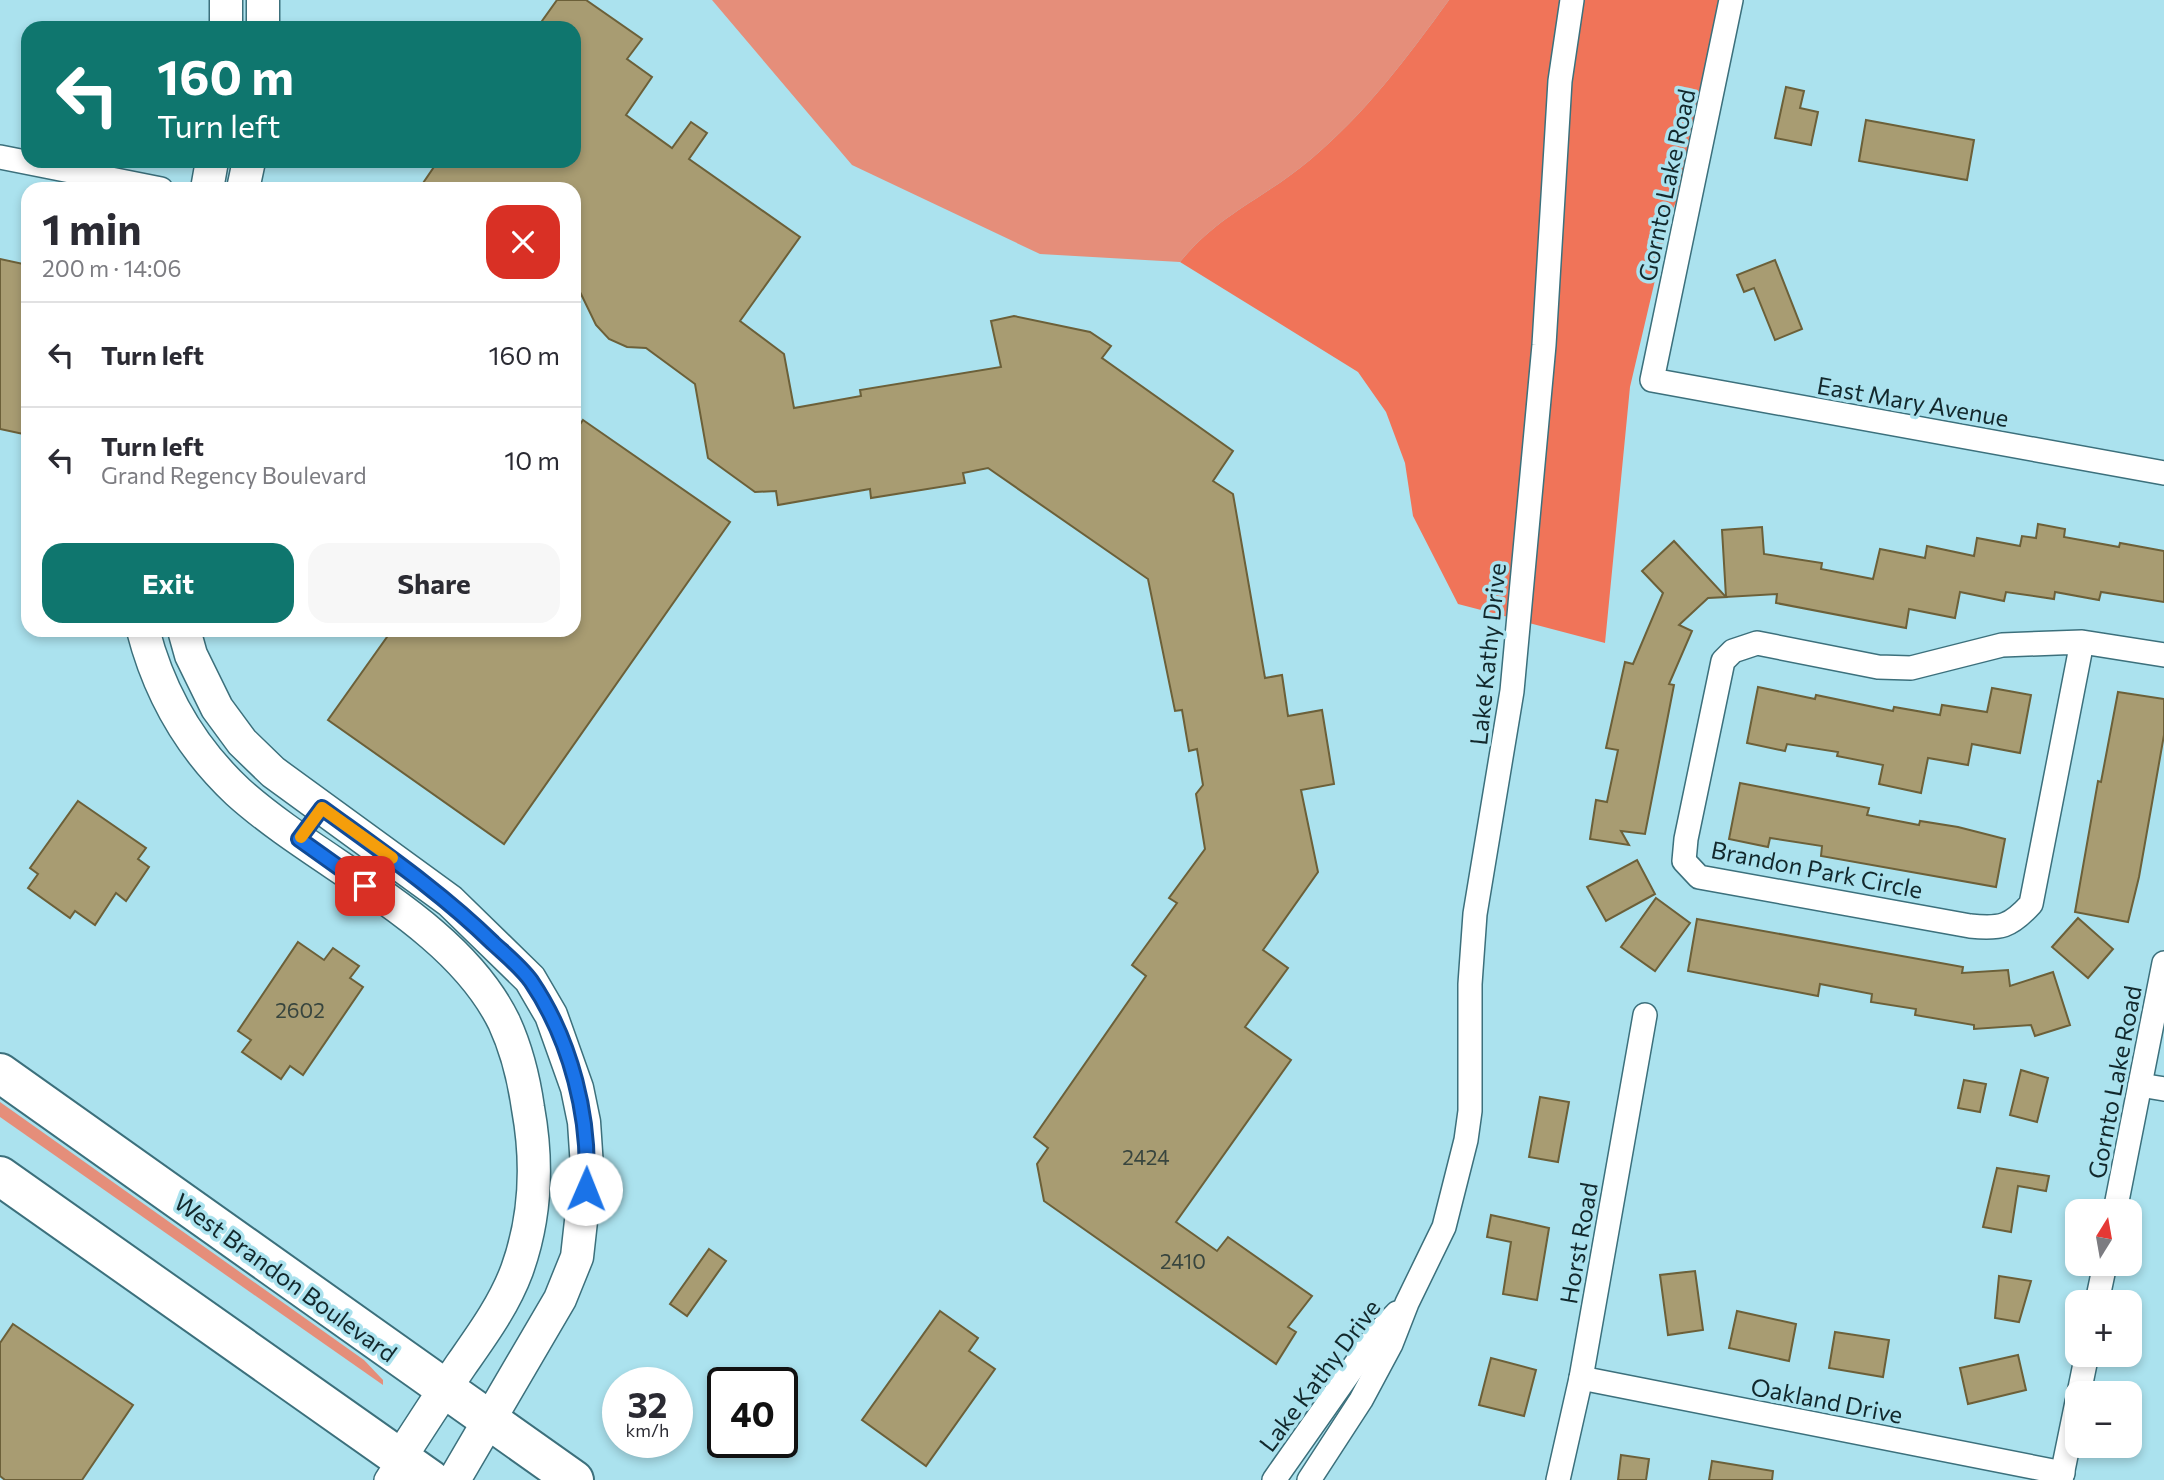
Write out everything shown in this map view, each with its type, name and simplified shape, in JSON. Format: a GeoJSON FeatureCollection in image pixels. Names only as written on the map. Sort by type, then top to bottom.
{"type":"FeatureCollection","features":[{"type":"Feature","properties":{"kind":"highway","name":"West Brandon Boulevard"},"geometry":{"type":"LineString","coordinates":[[0,1073],[574,1480]]}},
{"type":"Feature","properties":{"kind":"highway"},"geometry":{"type":"LineString","coordinates":[[0,1176],[393,1469],[431,1480]]}},
{"type":"Feature","properties":{"kind":"street"},"geometry":{"type":"LineString","coordinates":[[226,0],[226,21]]}},
{"type":"Feature","properties":{"kind":"street"},"geometry":{"type":"LineString","coordinates":[[263,0],[263,21]]}},
{"type":"Feature","properties":{"kind":"street","name":"Lake Kathy Drive"},"geometry":{"type":"LineString","coordinates":[[1309,1480],[1361,1400],[1391,1344],[1407,1303],[1444,1227],[1460,1170],[1470,1111],[1470,984],[1475,914],[1510,703],[1544,345],[1560,80],[1572,0]]}},
{"type":"Feature","properties":{"kind":"street","name":"Gornto Lake Road"},"geometry":{"type":"LineString","coordinates":[[1652,380],[1731,0]]}},
{"type":"Feature","properties":{"kind":"street"},"geometry":{"type":"LineString","coordinates":[[0,157],[21,161]]}},
{"type":"Feature","properties":{"kind":"street"},"geometry":{"type":"LineString","coordinates":[[55,168],[126,182]]}},
{"type":"Feature","properties":{"kind":"street","name":"East Mary Avenue"},"geometry":{"type":"LineString","coordinates":[[1652,380],[2164,473]]}},
{"type":"Feature","properties":{"kind":"street"},"geometry":{"type":"LineString","coordinates":[[145,637],[166,696],[186,729],[238,791],[299,839],[431,934],[459,959],[504,1022],[526,1093],[534,1159],[534,1198],[527,1236],[516,1271],[499,1308],[393,1469]]}},
{"type":"Feature","properties":{"kind":"street"},"geometry":{"type":"LineString","coordinates":[[186,637],[191,655],[217,708],[242,742],[273,772],[450,901],[530,979],[551,1015],[577,1088],[584,1122],[587,1167],[577,1257],[560,1299],[454,1480]]}},
{"type":"Feature","properties":{"kind":"street","name":"Brandon Park Circle"},"geometry":{"type":"LineString","coordinates":[[2082,642],[2031,904],[2014,923],[1991,928],[1970,926],[1699,877],[1684,861],[1686,839],[1723,661],[1732,651],[1757,643],[1878,667],[1911,668],[2002,645],[2082,642],[2164,655]]}},
{"type":"Feature","properties":{"kind":"street"},"geometry":{"type":"LineString","coordinates":[[299,839],[322,808]]}},
{"type":"Feature","properties":{"kind":"street","name":"Gornto Lake Road"},"geometry":{"type":"LineString","coordinates":[[2117,1199],[2164,963]]}},
{"type":"Feature","properties":{"kind":"street","name":"Horst Road"},"geometry":{"type":"LineString","coordinates":[[1558,1480],[1581,1378],[1645,1015]]}},
{"type":"Feature","properties":{"kind":"street"},"geometry":{"type":"LineString","coordinates":[[2140,1085],[2164,1089]]}},
{"type":"Feature","properties":{"kind":"street","name":"Lake Kathy Drive"},"geometry":{"type":"LineString","coordinates":[[1273,1480],[1376,1335],[1407,1303]]}},
{"type":"Feature","properties":{"kind":"street","name":"Oakland Drive"},"geometry":{"type":"LineString","coordinates":[[1581,1378],[2062,1476]]}},
{"type":"Feature","properties":{"kind":"street"},"geometry":{"type":"LineString","coordinates":[[2062,1476],[2066,1458]]}},
{"type":"Feature","properties":{"kind":"shaded area"},"geometry":{"type":"Polygon","coordinates":[[[712,0],[1449,0],[1384,85],[1349,124],[1310,160],[1210,231],[1180,262],[1040,254],[852,165],[712,0]]]}},
{"type":"Feature","properties":{"kind":"shaded area"},"geometry":{"type":"Polygon","coordinates":[[[1449,0],[1561,0],[1550,80],[1533,344],[1508,617],[1458,604],[1413,516],[1405,463],[1386,412],[1358,372],[1180,262],[1210,231],[1310,160],[1349,124],[1384,84],[1449,0]]]}},
{"type":"Feature","properties":{"kind":"shaded area"},"geometry":{"type":"Polygon","coordinates":[[[1583,0],[1721,0],[1681,190],[1670,216],[1630,387],[1605,643],[1529,623],[1571,81],[1583,0]]]}},
{"type":"Feature","properties":{"kind":"shaded area"},"geometry":{"type":"Polygon","coordinates":[[[0,1102],[364,1360],[383,1380],[383,1385],[0,1117],[0,1102]]]}},
{"type":"Feature","properties":{"kind":"building"},"geometry":{"type":"Polygon","coordinates":[[[557,0],[586,0],[642,39],[627,59],[652,77],[626,115],[672,148],[691,122],[707,133],[689,159],[800,237],[740,321],[784,354],[794,408],[861,396],[860,390],[1001,367],[991,321],[1014,316],[1090,332],[1111,346],[1102,358],[1233,451],[1213,481],[1233,494],[1265,678],[1282,675],[1288,716],[1322,710],[1334,784],[1301,790],[1318,872],[1263,950],[1288,968],[1245,1027],[1291,1060],[1176,1222],[1217,1251],[1228,1237],[1312,1296],[1288,1327],[1296,1332],[1276,1364],[1044,1201],[1037,1164],[1048,1148],[1034,1137],[1146,976],[1132,965],[1177,903],[1169,898],[1205,849],[1196,794],[1203,785],[1197,749],[1189,751],[1182,710],[1175,711],[1148,579],[988,468],[963,473],[965,483],[871,498],[870,489],[778,505],[776,491],[755,492],[708,458],[695,384],[646,348],[627,347],[609,339],[596,325],[581,294],[581,182],[424,182],[433,168],[581,168],[581,21],[542,21],[557,0]]]}},
{"type":"Feature","properties":{"kind":"building"},"geometry":{"type":"Polygon","coordinates":[[[1786,87],[1804,91],[1800,108],[1818,112],[1811,145],[1775,138],[1786,87]]]}},
{"type":"Feature","properties":{"kind":"building"},"geometry":{"type":"Polygon","coordinates":[[[1866,120],[1974,140],[1967,180],[1859,161],[1866,120]]]}},
{"type":"Feature","properties":{"kind":"building"},"geometry":{"type":"Polygon","coordinates":[[[0,259],[21,264],[21,434],[0,429],[0,259]]]}},
{"type":"Feature","properties":{"kind":"building"},"geometry":{"type":"Polygon","coordinates":[[[1775,260],[1802,329],[1775,340],[1754,288],[1744,292],[1737,275],[1775,260]]]}},
{"type":"Feature","properties":{"kind":"building"},"geometry":{"type":"Polygon","coordinates":[[[583,420],[730,522],[504,844],[328,720],[387,637],[581,637],[583,420]]]}},
{"type":"Feature","properties":{"kind":"building"},"geometry":{"type":"Polygon","coordinates":[[[2038,524],[2065,529],[2064,537],[2119,547],[2120,543],[2164,551],[2164,602],[2101,592],[2099,600],[2055,592],[2054,599],[2006,592],[2004,601],[1960,592],[1955,618],[1909,609],[1906,628],[1776,603],[1777,594],[1726,597],[1722,530],[1762,527],[1764,554],[1822,563],[1821,569],[1873,579],[1880,549],[1925,558],[1927,546],[1974,556],[1977,538],[2020,546],[2022,536],[2036,538],[2038,524]]]}},
{"type":"Feature","properties":{"kind":"building"},"geometry":{"type":"Polygon","coordinates":[[[1674,541],[1726,597],[1708,598],[1679,625],[1692,631],[1669,684],[1674,685],[1645,834],[1621,831],[1629,845],[1590,839],[1596,800],[1607,802],[1618,750],[1606,748],[1625,662],[1633,664],[1663,593],[1642,571],[1674,541]]]}},
{"type":"Feature","properties":{"kind":"building"},"geometry":{"type":"Polygon","coordinates":[[[1758,687],[1815,699],[1816,695],[1893,711],[1894,707],[1940,715],[1942,705],[1987,712],[1992,688],[2031,695],[2020,753],[1972,744],[1968,765],[1928,758],[1921,793],[1879,784],[1883,765],[1837,756],[1838,752],[1787,744],[1785,751],[1747,743],[1758,687]]]}},
{"type":"Feature","properties":{"kind":"building"},"geometry":{"type":"Polygon","coordinates":[[[2118,692],[2164,699],[2164,735],[2139,877],[2128,922],[2075,912],[2098,781],[2101,782],[2118,692]]]}},
{"type":"Feature","properties":{"kind":"building"},"geometry":{"type":"Polygon","coordinates":[[[1740,783],[1869,808],[1867,815],[1919,825],[1920,821],[1958,827],[2005,839],[1996,887],[1821,856],[1822,846],[1770,838],[1768,847],[1729,839],[1740,783]]]}},
{"type":"Feature","properties":{"kind":"building"},"geometry":{"type":"Polygon","coordinates":[[[78,801],[146,848],[138,859],[149,867],[126,901],[116,893],[95,925],[75,911],[70,918],[28,888],[38,874],[30,868],[78,801]]]}},
{"type":"Feature","properties":{"kind":"building"},"geometry":{"type":"Polygon","coordinates":[[[1637,860],[1655,894],[1606,921],[1587,887],[1637,860]]]}},
{"type":"Feature","properties":{"kind":"building"},"geometry":{"type":"Polygon","coordinates":[[[1656,898],[1690,923],[1655,971],[1621,947],[1656,898]]]}},
{"type":"Feature","properties":{"kind":"building"},"geometry":{"type":"Polygon","coordinates":[[[2078,918],[2113,949],[2088,978],[2052,947],[2078,918]]]}},
{"type":"Feature","properties":{"kind":"building"},"geometry":{"type":"Polygon","coordinates":[[[1697,919],[1963,967],[1962,973],[2008,970],[2010,986],[2053,972],[2070,1025],[2035,1036],[2031,1025],[1974,1029],[1974,1025],[1915,1015],[1916,1009],[1871,1002],[1872,994],[1820,984],[1818,996],[1688,971],[1697,919]]]}},
{"type":"Feature","properties":{"kind":"building"},"geometry":{"type":"Polygon","coordinates":[[[298,942],[324,960],[333,948],[359,966],[350,978],[363,987],[303,1075],[290,1066],[281,1079],[242,1052],[251,1040],[238,1031],[298,942]]]}},
{"type":"Feature","properties":{"kind":"building"},"geometry":{"type":"Polygon","coordinates":[[[2021,1070],[2048,1078],[2037,1122],[2010,1115],[2021,1070]]]}},
{"type":"Feature","properties":{"kind":"building"},"geometry":{"type":"Polygon","coordinates":[[[1964,1080],[1986,1084],[1980,1112],[1958,1108],[1964,1080]]]}},
{"type":"Feature","properties":{"kind":"building"},"geometry":{"type":"Polygon","coordinates":[[[1540,1097],[1569,1102],[1558,1162],[1529,1157],[1540,1097]]]}},
{"type":"Feature","properties":{"kind":"building"},"geometry":{"type":"Polygon","coordinates":[[[1997,1168],[2049,1176],[2046,1191],[2018,1186],[2011,1232],[1983,1227],[1997,1168]]]}},
{"type":"Feature","properties":{"kind":"building"},"geometry":{"type":"Polygon","coordinates":[[[1491,1215],[1549,1228],[1537,1300],[1503,1294],[1511,1242],[1487,1237],[1491,1215]]]}},
{"type":"Feature","properties":{"kind":"building"},"geometry":{"type":"Polygon","coordinates":[[[709,1249],[726,1261],[687,1316],[670,1304],[709,1249]]]}},
{"type":"Feature","properties":{"kind":"building"},"geometry":{"type":"Polygon","coordinates":[[[1695,1271],[1703,1330],[1668,1335],[1660,1275],[1695,1271]]]}},
{"type":"Feature","properties":{"kind":"building"},"geometry":{"type":"Polygon","coordinates":[[[1999,1276],[2031,1281],[2019,1322],[1995,1318],[1999,1276]]]}},
{"type":"Feature","properties":{"kind":"building"},"geometry":{"type":"Polygon","coordinates":[[[940,1311],[978,1338],[969,1351],[995,1369],[926,1466],[862,1420],[940,1311]]]}},
{"type":"Feature","properties":{"kind":"building"},"geometry":{"type":"Polygon","coordinates":[[[1737,1311],[1796,1324],[1789,1361],[1729,1348],[1737,1311]]]}},
{"type":"Feature","properties":{"kind":"building"},"geometry":{"type":"Polygon","coordinates":[[[13,1324],[133,1405],[82,1480],[5,1480],[0,1476],[0,1343],[13,1324]]]}},
{"type":"Feature","properties":{"kind":"building"},"geometry":{"type":"Polygon","coordinates":[[[1835,1332],[1889,1340],[1883,1377],[1829,1368],[1835,1332]]]}},
{"type":"Feature","properties":{"kind":"building"},"geometry":{"type":"Polygon","coordinates":[[[2018,1355],[2026,1390],[1968,1404],[1960,1368],[2018,1355]]]}},
{"type":"Feature","properties":{"kind":"building"},"geometry":{"type":"Polygon","coordinates":[[[1491,1358],[1536,1370],[1524,1416],[1479,1405],[1491,1358]]]}},
{"type":"Feature","properties":{"kind":"building"},"geometry":{"type":"Polygon","coordinates":[[[1621,1455],[1649,1459],[1646,1480],[1618,1480],[1621,1455]]]}},
{"type":"Feature","properties":{"kind":"building"},"geometry":{"type":"Polygon","coordinates":[[[1712,1461],[1773,1471],[1772,1480],[1709,1480],[1712,1461]]]}},
{"type":"Feature","properties":{"kind":"slow traffic"},"geometry":{"type":"LineString","coordinates":[[301,837],[322,808],[392,858]]}},
{"type":"Feature","properties":{"kind":"route"},"geometry":{"type":"LineString","coordinates":[[365,886],[299,839],[322,808],[450,901],[530,979],[551,1015],[577,1088],[584,1122],[586,1189]]}}]}
